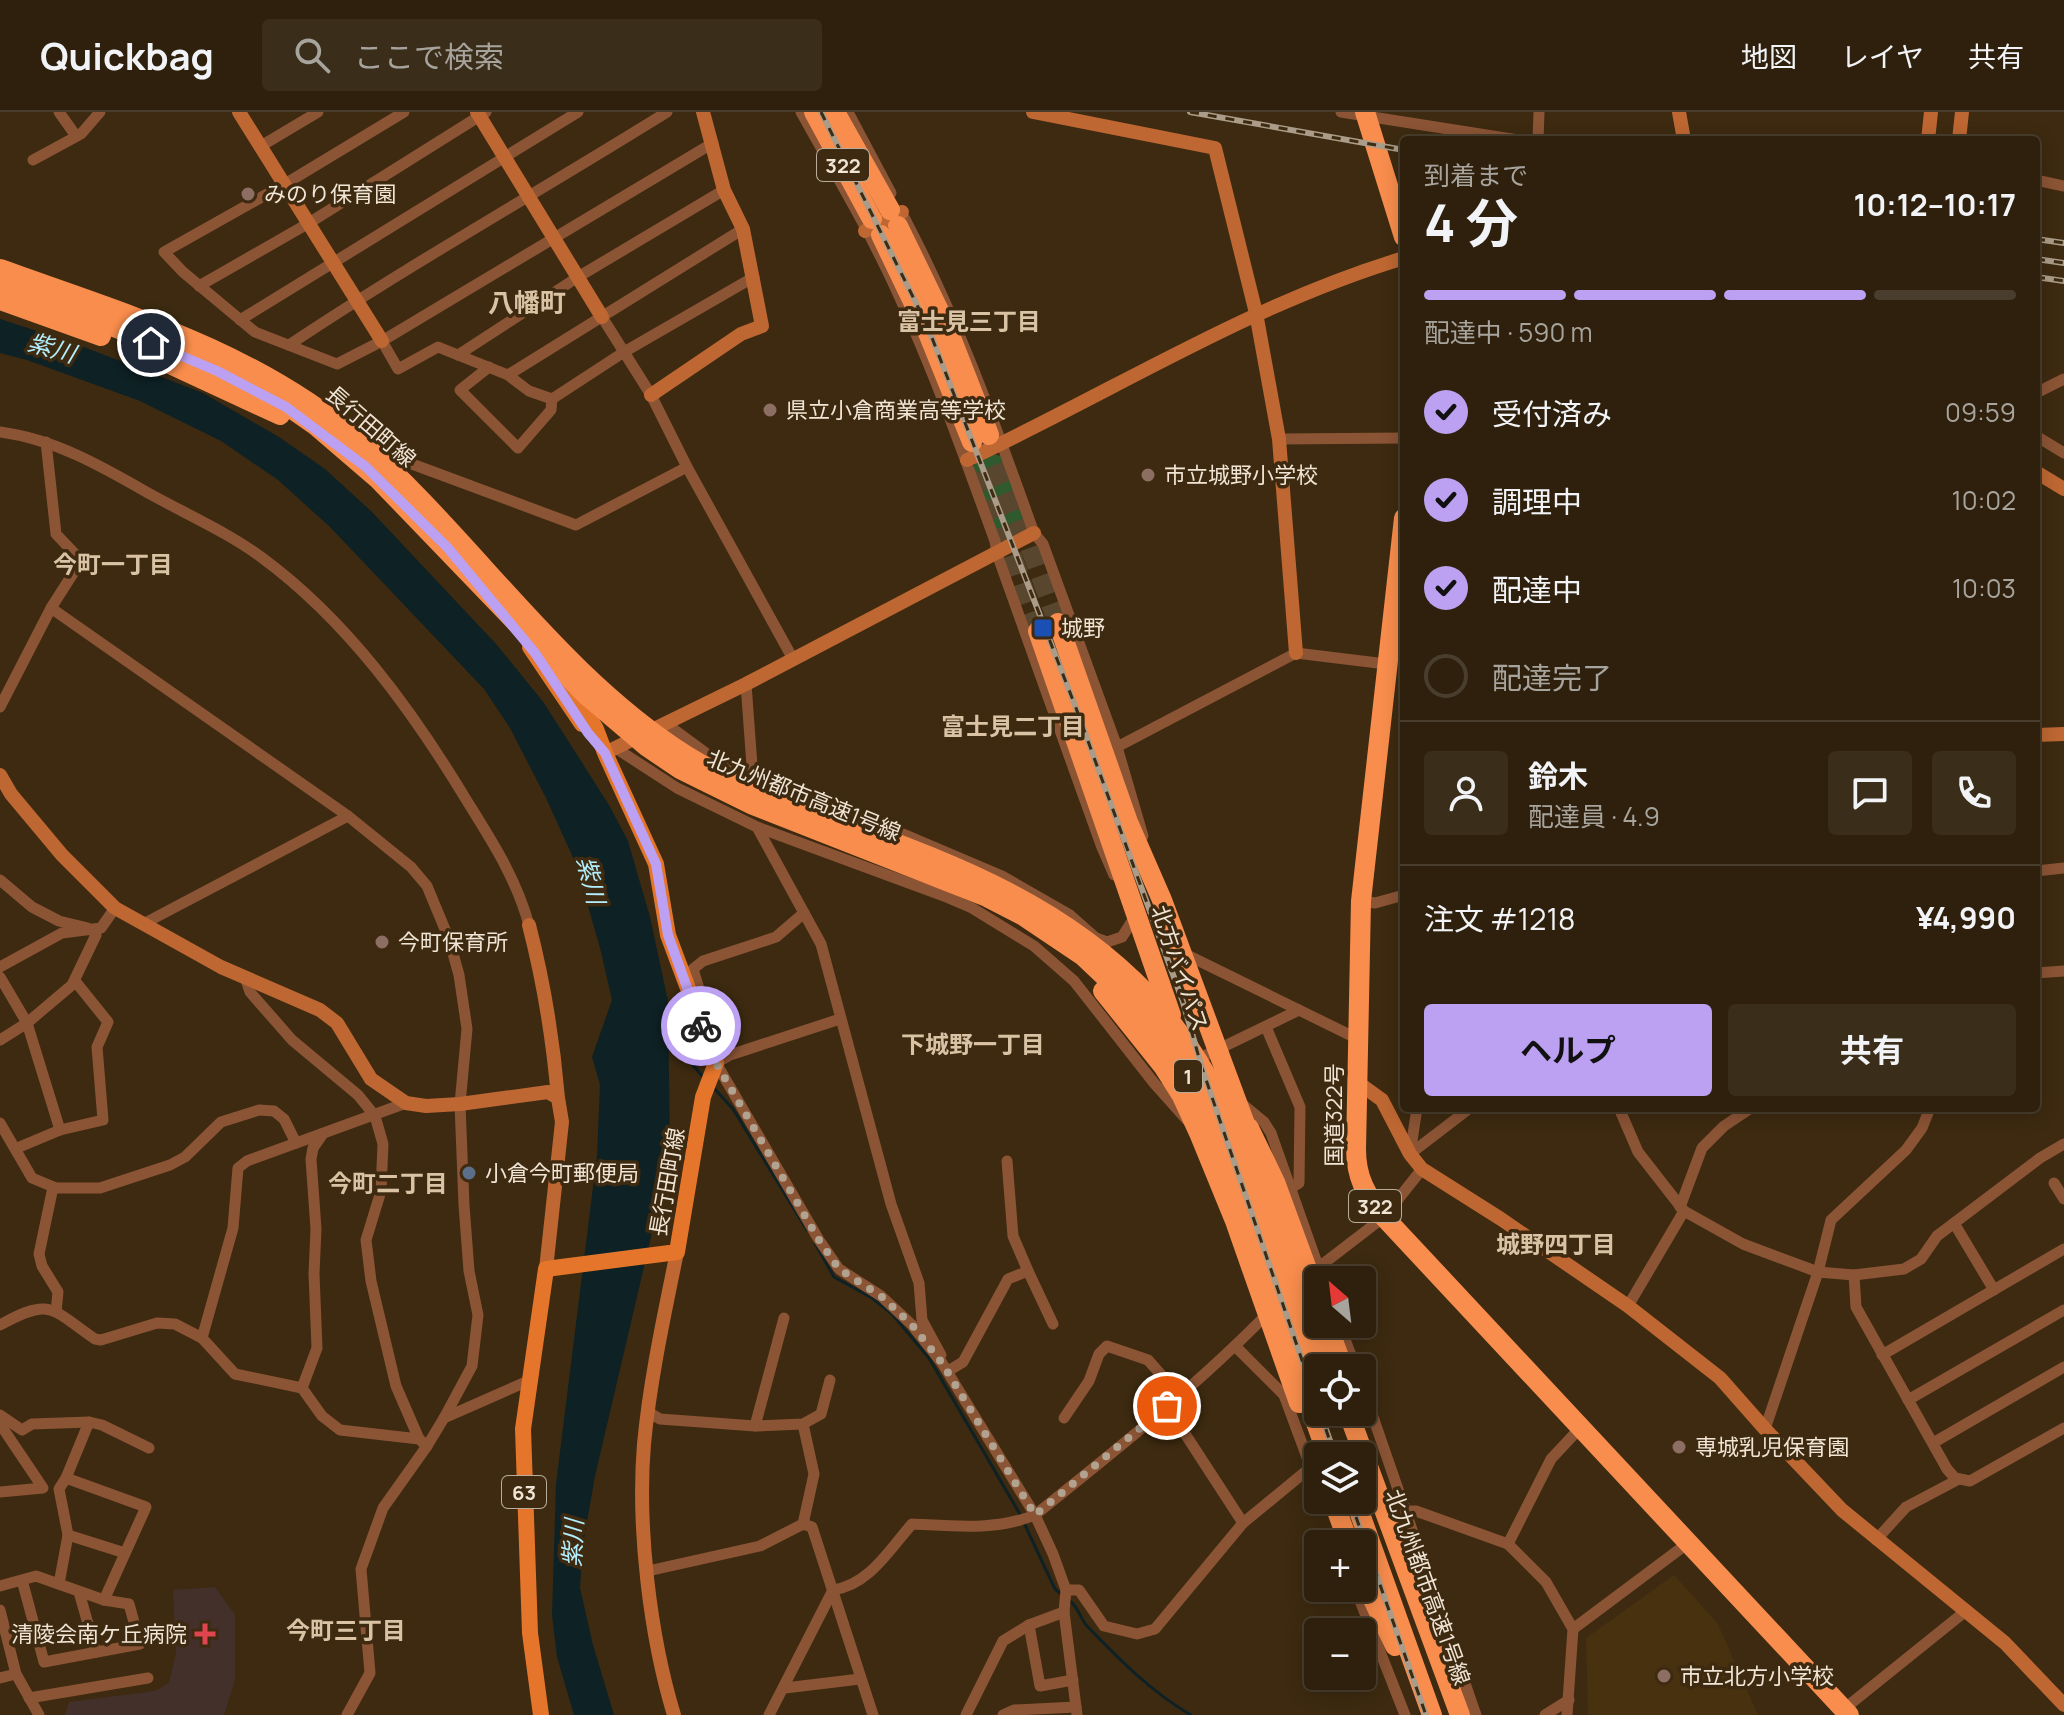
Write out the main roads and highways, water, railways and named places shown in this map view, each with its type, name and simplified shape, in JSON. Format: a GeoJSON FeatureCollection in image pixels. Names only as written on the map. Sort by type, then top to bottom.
{"type":"FeatureCollection","features":[{"type":"Feature","properties":{"kind":"highway","name":"322"},"geometry":{"type":"LineString","coordinates":[[814,112],[885,222],[946,325],[983,445]]}},
{"type":"Feature","properties":{"kind":"highway","name":"322"},"geometry":{"type":"LineString","coordinates":[[835,112],[885,222]]}},
{"type":"Feature","properties":{"kind":"highway"},"geometry":{"type":"LineString","coordinates":[[1366,114],[1400,224]]}},
{"type":"Feature","properties":{"kind":"highway","name":"北九州都市高速1号線"},"geometry":{"type":"LineString","coordinates":[[1,262],[217,350],[292,390],[352,447],[586,695],[646,746],[680,769],[741,800],[987,897],[1053,934],[1112,981],[1161,1035],[1188,1075],[1221,1139],[1304,1361]]}},
{"type":"Feature","properties":{"kind":"highway","name":"北九州都市高速1号線"},"geometry":{"type":"LineString","coordinates":[[0,287],[170,347],[247,381],[352,447],[418,498],[588,677],[655,734],[723,776],[996,884],[1033,903],[1093,944],[1149,997],[1187,1045],[1212,1086],[1250,1166],[1318,1354]]}},
{"type":"Feature","properties":{"kind":"highway"},"geometry":{"type":"LineString","coordinates":[[0,300],[137,348],[352,447]]}},
{"type":"Feature","properties":{"kind":"highway","name":"国道322号"},"geometry":{"type":"LineString","coordinates":[[1400,550],[1361,901],[1356,1149],[1359,1177],[1371,1201],[1384,1217],[1846,1712]]}},
{"type":"Feature","properties":{"kind":"highway","name":"北方バイパス"},"geometry":{"type":"LineString","coordinates":[[1058,623],[1128,822],[1162,900],[1237,1099],[1327,1354]]}},
{"type":"Feature","properties":{"kind":"highway","name":"北方バイパス"},"geometry":{"type":"LineString","coordinates":[[1038,631],[1220,1158],[1275,1306],[1314,1442]]}},
{"type":"Feature","properties":{"kind":"highway"},"geometry":{"type":"LineString","coordinates":[[919,868],[1018,918],[1049,938],[1083,968],[1110,998],[1163,1066],[1182,1096],[1215,1166],[1313,1442]]}},
{"type":"Feature","properties":{"kind":"highway"},"geometry":{"type":"LineString","coordinates":[[1093,944],[1126,968],[1181,1023],[1222,1083],[1259,1146],[1306,1266]]}},
{"type":"Feature","properties":{"kind":"highway"},"geometry":{"type":"LineString","coordinates":[[1353,1426],[1461,1714]]}},
{"type":"Feature","properties":{"kind":"highway"},"geometry":{"type":"LineString","coordinates":[[1364,1426],[1461,1714]]}},
{"type":"Feature","properties":{"kind":"highway","name":"北九州都市高速1号線"},"geometry":{"type":"LineString","coordinates":[[1376,1510],[1461,1714]]}},
{"type":"Feature","properties":{"kind":"highway","name":"北九州都市高速1号線"},"geometry":{"type":"LineString","coordinates":[[1360,1514],[1432,1715]]}},
{"type":"Feature","properties":{"kind":"highway"},"geometry":{"type":"LineString","coordinates":[[1376,1592],[1420,1715]]}},
{"type":"Feature","properties":{"kind":"highway"},"geometry":{"type":"LineString","coordinates":[[1374,1602],[1395,1646]]}},
{"type":"Feature","properties":{"kind":"main road","name":"長行田町線"},"geometry":{"type":"LineString","coordinates":[[1,262],[212,346],[273,377],[365,444],[451,529],[550,653],[611,751],[656,864],[668,935],[716,1063],[703,1097],[671,1253],[549,1269],[528,1381],[523,1429],[530,1633],[541,1715]]}},
{"type":"Feature","properties":{"kind":"main road","name":"長行田町線"},"geometry":{"type":"LineString","coordinates":[[0,287],[134,336],[217,371],[286,407],[366,467],[447,547],[535,653],[581,724],[611,751]]}},
{"type":"Feature","properties":{"kind":"water","name":"紫川"},"geometry":{"type":"Polygon","coordinates":[[[0,319],[71,342],[203,393],[279,437],[325,469],[372,512],[497,645],[544,703],[609,805],[628,841],[650,917],[668,1001],[670,1156],[595,1476],[583,1545],[580,1588],[614,1715],[574,1715],[557,1657],[552,1615],[556,1484],[597,1155],[600,1085],[592,1057],[612,1000],[576,864],[510,728],[484,689],[330,527],[278,480],[221,441],[140,401],[0,353],[0,319]]]}},
{"type":"Feature","properties":{"kind":"waterway"},"geometry":{"type":"LineString","coordinates":[[667,1021],[704,1078]]}},
{"type":"Feature","properties":{"kind":"waterway"},"geometry":{"type":"LineString","coordinates":[[712,1086],[733,1109],[807,1230]]}},
{"type":"Feature","properties":{"kind":"waterway"},"geometry":{"type":"LineString","coordinates":[[815,1243],[834,1277],[872,1298],[892,1314],[929,1358],[1021,1516]]}},
{"type":"Feature","properties":{"kind":"waterway"},"geometry":{"type":"LineString","coordinates":[[1024,1523],[1055,1589],[1061,1594]]}},
{"type":"Feature","properties":{"kind":"waterway"},"geometry":{"type":"LineString","coordinates":[[1070,1601],[1087,1626],[1123,1663],[1162,1696],[1191,1715]]}},
{"type":"Feature","properties":{"kind":"tunnel"},"geometry":{"type":"LineString","coordinates":[[989,435],[1058,623]]}},
{"type":"Feature","properties":{"kind":"tunnel"},"geometry":{"type":"LineString","coordinates":[[972,442],[1038,631]]}},
{"type":"Feature","properties":{"kind":"railway"},"geometry":{"type":"LineString","coordinates":[[821,112],[927,325],[1076,708],[1183,1002],[1202,1068],[1304,1366]]}},
{"type":"Feature","properties":{"kind":"railway"},"geometry":{"type":"LineString","coordinates":[[1190,112],[1400,149]]}},
{"type":"Feature","properties":{"kind":"railway"},"geometry":{"type":"LineString","coordinates":[[2040,240],[2064,243]]}},
{"type":"Feature","properties":{"kind":"railway"},"geometry":{"type":"LineString","coordinates":[[2040,260],[2064,263]]}},
{"type":"Feature","properties":{"kind":"railway"},"geometry":{"type":"LineString","coordinates":[[2040,278],[2064,281]]}},
{"type":"Feature","properties":{"kind":"railway"},"geometry":{"type":"LineString","coordinates":[[1325,1426],[1330,1442]]}},
{"type":"Feature","properties":{"kind":"railway"},"geometry":{"type":"LineString","coordinates":[[1355,1514],[1426,1715]]}},
{"type":"Feature","properties":{"kind":"place","name":"みのり保育園"},"geometry":{"type":"Point","coordinates":[248,194]}},
{"type":"Feature","properties":{"kind":"place","name":"県立小倉商業高等学校"},"geometry":{"type":"Point","coordinates":[770,410]}},
{"type":"Feature","properties":{"kind":"place","name":"市立城野小学校"},"geometry":{"type":"Point","coordinates":[1148,475]}},
{"type":"Feature","properties":{"kind":"place","name":"城野"},"geometry":{"type":"Point","coordinates":[1043,628]}},
{"type":"Feature","properties":{"kind":"place","name":"今町保育所"},"geometry":{"type":"Point","coordinates":[382,942]}},
{"type":"Feature","properties":{"kind":"place","name":"小倉今町郵便局"},"geometry":{"type":"Point","coordinates":[469,1173]}},
{"type":"Feature","properties":{"kind":"place","name":"専城乳児保育園"},"geometry":{"type":"Point","coordinates":[1679,1447]}},
{"type":"Feature","properties":{"kind":"place","name":"清陵会南ケ丘病院"},"geometry":{"type":"Point","coordinates":[205,1634]}},
{"type":"Feature","properties":{"kind":"place","name":"市立北方小学校"},"geometry":{"type":"Point","coordinates":[1664,1676]}},
{"type":"Feature","properties":{"kind":"district","name":"八幡町"},"geometry":{"type":"Point","coordinates":[527,302]}},
{"type":"Feature","properties":{"kind":"district","name":"富士見三丁目"},"geometry":{"type":"Point","coordinates":[969,320]}},
{"type":"Feature","properties":{"kind":"district","name":"今町一丁目"},"geometry":{"type":"Point","coordinates":[113,563]}},
{"type":"Feature","properties":{"kind":"district","name":"富士見二丁目"},"geometry":{"type":"Point","coordinates":[1013,725]}},
{"type":"Feature","properties":{"kind":"district","name":"下城野一丁目"},"geometry":{"type":"Point","coordinates":[973,1043]}},
{"type":"Feature","properties":{"kind":"district","name":"今町二丁目"},"geometry":{"type":"Point","coordinates":[388,1182]}},
{"type":"Feature","properties":{"kind":"district","name":"城野四丁目"},"geometry":{"type":"Point","coordinates":[1556,1243]}},
{"type":"Feature","properties":{"kind":"district","name":"今町三丁目"},"geometry":{"type":"Point","coordinates":[346,1629]}}]}
